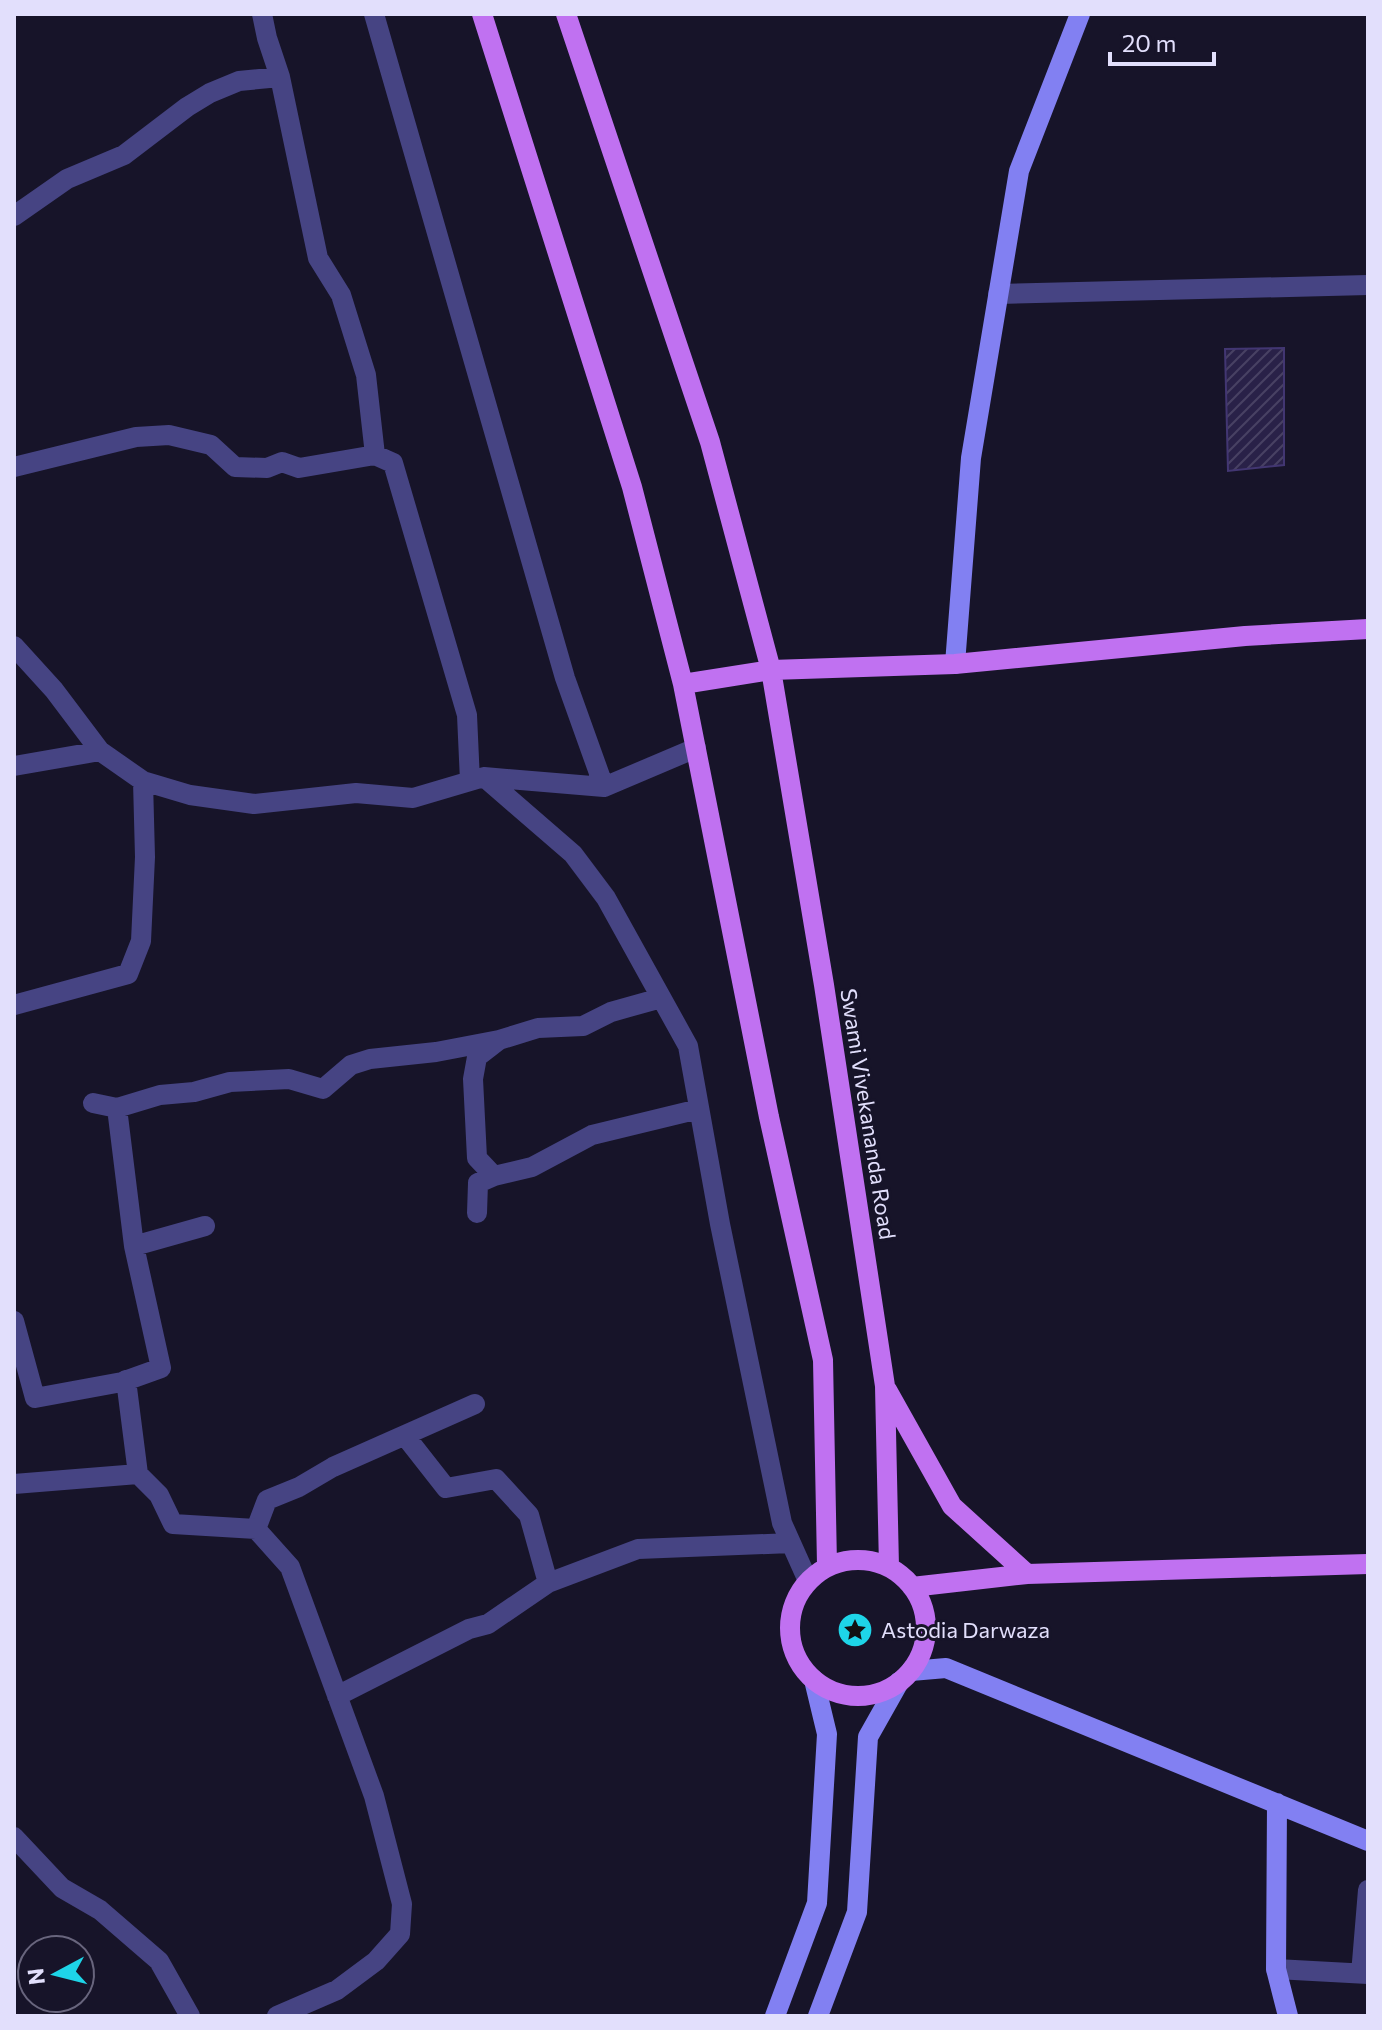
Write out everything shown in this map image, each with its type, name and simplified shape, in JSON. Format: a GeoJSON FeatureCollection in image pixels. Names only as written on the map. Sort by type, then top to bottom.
{"type":"FeatureCollection","features":[{"type":"Feature","properties":{"kind":"main road"},"geometry":{"type":"LineString","coordinates":[[482,14],[632,487],[683,684],[769,1117],[823,1360],[827,1565]]}},
{"type":"Feature","properties":{"kind":"main road","name":"Swami Vivekananda Road"},"geometry":{"type":"LineString","coordinates":[[566,14],[710,442],[771,670],[824,985],[885,1386],[889,1567]]}},
{"type":"Feature","properties":{"kind":"main road"},"geometry":{"type":"LineString","coordinates":[[683,684],[771,670],[955,664],[1245,636],[1368,629]]}},
{"type":"Feature","properties":{"kind":"main road"},"geometry":{"type":"LineString","coordinates":[[885,1386],[952,1506],[1027,1574]]}},
{"type":"Feature","properties":{"kind":"main road"},"geometry":{"type":"LineString","coordinates":[[861,1559],[889,1567],[912,1587],[925,1614],[922,1651],[905,1677],[879,1694],[861,1696],[838,1693],[814,1680],[799,1662],[793,1648],[792,1611],[808,1581],[827,1565],[861,1559]]}},
{"type":"Feature","properties":{"kind":"main road"},"geometry":{"type":"LineString","coordinates":[[912,1587],[1027,1574],[1368,1564]]}},
{"type":"Feature","properties":{"kind":"street"},"geometry":{"type":"LineString","coordinates":[[262,14],[280,77],[318,258],[341,295],[366,375],[375,455]]}},
{"type":"Feature","properties":{"kind":"street"},"geometry":{"type":"LineString","coordinates":[[374,14],[565,678],[604,787]]}},
{"type":"Feature","properties":{"kind":"street"},"geometry":{"type":"LineString","coordinates":[[955,664],[971,458],[1019,171],[1080,14]]}},
{"type":"Feature","properties":{"kind":"street"},"geometry":{"type":"LineString","coordinates":[[14,216],[67,179],[100,168],[124,155],[210,93],[239,81],[280,77]]}},
{"type":"Feature","properties":{"kind":"street"},"geometry":{"type":"LineString","coordinates":[[998,294],[1368,285]]}},
{"type":"Feature","properties":{"kind":"street"},"geometry":{"type":"LineString","coordinates":[[14,467],[136,437],[169,435],[211,445],[235,467],[267,468],[282,462],[299,468],[375,455],[393,463],[467,715],[477,779],[573,854],[606,898],[688,1046],[720,1224],[782,1523],[808,1581]]}},
{"type":"Feature","properties":{"kind":"street"},"geometry":{"type":"LineString","coordinates":[[14,646],[54,690],[100,751],[143,781],[190,795],[254,804],[356,793],[413,798],[477,779],[604,787],[696,748]]}},
{"type":"Feature","properties":{"kind":"street"},"geometry":{"type":"LineString","coordinates":[[14,766],[100,751]]}},
{"type":"Feature","properties":{"kind":"street"},"geometry":{"type":"LineString","coordinates":[[14,1005],[128,974],[141,941],[145,857],[143,781]]}},
{"type":"Feature","properties":{"kind":"street"},"geometry":{"type":"LineString","coordinates":[[93,1103],[117,1108],[160,1095],[194,1092],[230,1082],[289,1079],[323,1089],[351,1065],[370,1059],[436,1052],[499,1040],[538,1028],[583,1026],[611,1012],[661,998]]}},
{"type":"Feature","properties":{"kind":"street"},"geometry":{"type":"LineString","coordinates":[[494,1176],[477,1158],[473,1079],[477,1057],[499,1040]]}},
{"type":"Feature","properties":{"kind":"street"},"geometry":{"type":"LineString","coordinates":[[14,1321],[35,1398],[126,1380],[161,1368],[134,1246],[117,1108]]}},
{"type":"Feature","properties":{"kind":"street"},"geometry":{"type":"LineString","coordinates":[[477,1213],[478,1183],[532,1167],[592,1135],[699,1109]]}},
{"type":"Feature","properties":{"kind":"street"},"geometry":{"type":"LineString","coordinates":[[134,1246],[205,1226]]}},
{"type":"Feature","properties":{"kind":"street"},"geometry":{"type":"LineString","coordinates":[[126,1380],[138,1474],[159,1495],[173,1524],[256,1529],[290,1567],[374,1796],[402,1904],[400,1934],[376,1961],[337,1990],[277,2016]]}},
{"type":"Feature","properties":{"kind":"street"},"geometry":{"type":"LineString","coordinates":[[256,1529],[267,1500],[475,1404]]}},
{"type":"Feature","properties":{"kind":"street"},"geometry":{"type":"LineString","coordinates":[[406,1437],[446,1488],[496,1479],[529,1515],[548,1583]]}},
{"type":"Feature","properties":{"kind":"street"},"geometry":{"type":"LineString","coordinates":[[14,1484],[138,1474]]}},
{"type":"Feature","properties":{"kind":"street"},"geometry":{"type":"LineString","coordinates":[[337,1696],[469,1629],[488,1624],[548,1583],[638,1549],[791,1543]]}},
{"type":"Feature","properties":{"kind":"street"},"geometry":{"type":"LineString","coordinates":[[818,2016],[857,1912],[868,1737],[905,1677],[946,1668],[1368,1841]]}},
{"type":"Feature","properties":{"kind":"street"},"geometry":{"type":"LineString","coordinates":[[775,2016],[817,1903],[827,1734],[814,1680]]}},
{"type":"Feature","properties":{"kind":"street"},"geometry":{"type":"LineString","coordinates":[[1277,1803],[1276,1969],[1288,2016]]}},
{"type":"Feature","properties":{"kind":"street"},"geometry":{"type":"LineString","coordinates":[[14,1837],[23,1859],[62,1888],[100,1910],[159,1961],[190,2016]]}},
{"type":"Feature","properties":{"kind":"street"},"geometry":{"type":"LineString","coordinates":[[1276,1969],[1364,1974],[1368,1890]]}},
{"type":"Feature","properties":{"kind":"building"},"geometry":{"type":"Polygon","coordinates":[[[1284,348],[1284,465],[1228,471],[1225,349],[1284,348]]]}},
{"type":"Feature","properties":{"kind":"place","name":"Astodia Darwaza"},"geometry":{"type":"Point","coordinates":[855,1630]}}]}
